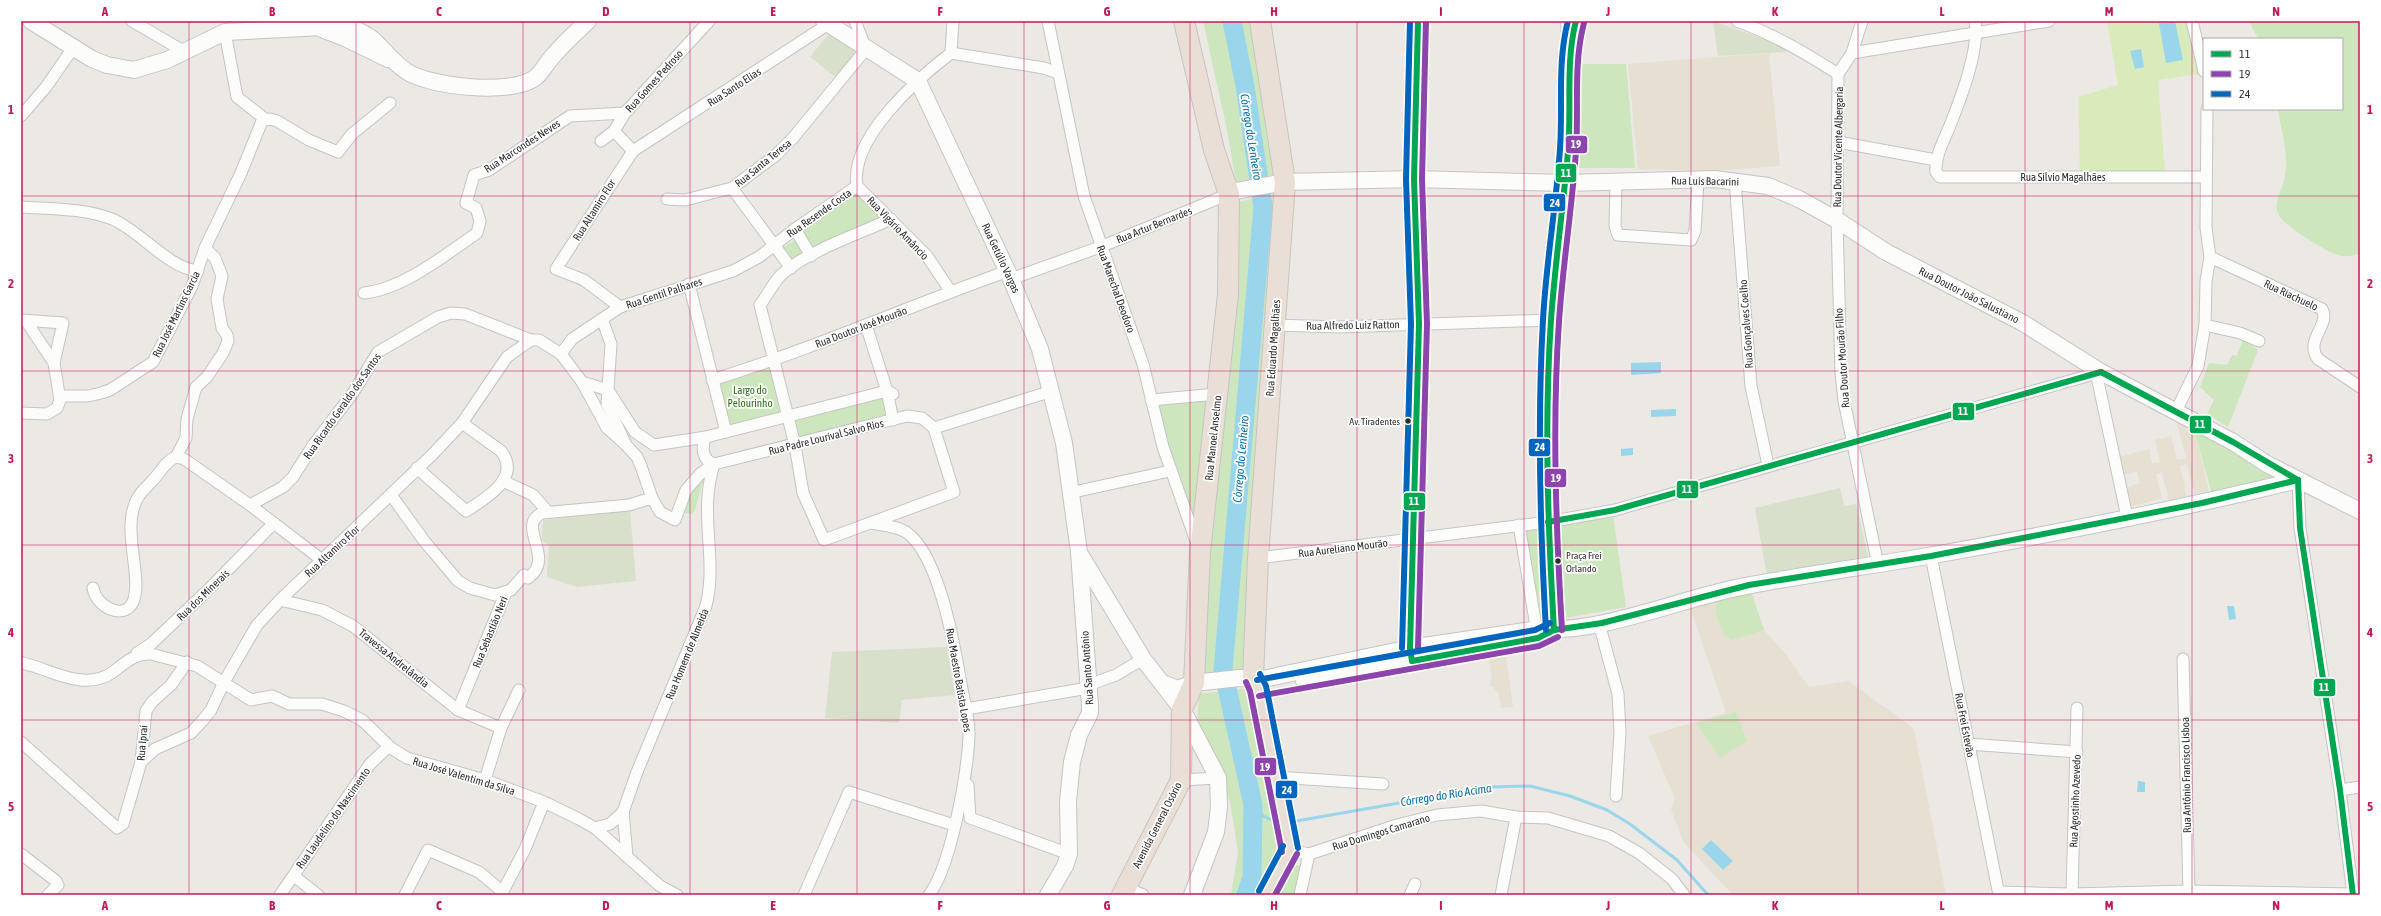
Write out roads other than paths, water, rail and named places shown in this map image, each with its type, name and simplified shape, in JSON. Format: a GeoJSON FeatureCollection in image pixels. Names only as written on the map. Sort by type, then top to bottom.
{"type":"FeatureCollection","features":[{"type":"Feature","properties":{"kind":"highway","name":"Rua Manoel Anselmo"},"geometry":{"type":"LineString","coordinates":[[1184,21],[1214,150],[1233,192],[1228,294],[1200,552],[1194,683]]}},
{"type":"Feature","properties":{"kind":"highway","name":"Rua Eduardo Magalhães"},"geometry":{"type":"LineString","coordinates":[[1260,21],[1280,183],[1275,326],[1250,682],[1296,847]]}},
{"type":"Feature","properties":{"kind":"highway","name":"Avenida General Osório"},"geometry":{"type":"LineString","coordinates":[[1130,892],[1181,780],[1182,709],[1194,683]]}},
{"type":"Feature","properties":{"kind":"highway"},"geometry":{"type":"LineString","coordinates":[[1266,895],[1296,847]]}},
{"type":"Feature","properties":{"kind":"street"},"geometry":{"type":"LineString","coordinates":[[31,21],[73,48],[107,65],[134,70],[151,66],[185,52],[225,32],[317,25],[339,25],[370,35],[395,62],[417,78],[432,82],[488,86],[516,86],[536,78],[561,46],[588,21]]}},
{"type":"Feature","properties":{"kind":"street"},"geometry":{"type":"LineString","coordinates":[[132,21],[185,52]]}},
{"type":"Feature","properties":{"kind":"street"},"geometry":{"type":"LineString","coordinates":[[855,21],[866,49]]}},
{"type":"Feature","properties":{"kind":"street"},"geometry":{"type":"LineString","coordinates":[[953,21],[951,53],[1044,68],[1058,73]]}},
{"type":"Feature","properties":{"kind":"street","name":"Rua Marechal Deodoro"},"geometry":{"type":"LineString","coordinates":[[1048,21],[1084,196],[1100,247],[1143,364],[1170,471],[1200,552]]}},
{"type":"Feature","properties":{"kind":"street"},"geometry":{"type":"LineString","coordinates":[[1411,655],[1419,324],[1414,179],[1418,21]]}},
{"type":"Feature","properties":{"kind":"street"},"geometry":{"type":"LineString","coordinates":[[1554,630],[1548,522],[1547,427],[1551,320],[1566,182],[1571,40],[1569,21]]}},
{"type":"Feature","properties":{"kind":"street"},"geometry":{"type":"LineString","coordinates":[[1571,40],[1576,21]]}},
{"type":"Feature","properties":{"kind":"street"},"geometry":{"type":"LineString","coordinates":[[1737,21],[1761,30],[1810,55],[1838,74],[1852,53],[1862,21]]}},
{"type":"Feature","properties":{"kind":"street"},"geometry":{"type":"LineString","coordinates":[[1838,142],[1936,160],[1962,95],[1977,34],[1975,21]]}},
{"type":"Feature","properties":{"kind":"street"},"geometry":{"type":"LineString","coordinates":[[1852,53],[1977,34],[2049,21]]}},
{"type":"Feature","properties":{"kind":"street"},"geometry":{"type":"LineString","coordinates":[[2192,21],[2203,67]]}},
{"type":"Feature","properties":{"kind":"street"},"geometry":{"type":"LineString","coordinates":[[828,22],[866,49],[918,81]]}},
{"type":"Feature","properties":{"kind":"street","name":"Rua Santo Elias"},"geometry":{"type":"LineString","coordinates":[[633,151],[828,22]]}},
{"type":"Feature","properties":{"kind":"street","name":"Rua Gomes Pedroso"},"geometry":{"type":"LineString","coordinates":[[601,141],[614,131],[625,113],[704,23]]}},
{"type":"Feature","properties":{"kind":"street"},"geometry":{"type":"LineString","coordinates":[[225,32],[237,97],[262,122],[283,123],[308,140],[338,152],[352,134],[390,103]]}},
{"type":"Feature","properties":{"kind":"street"},"geometry":{"type":"LineString","coordinates":[[21,116],[46,87],[73,48]]}},
{"type":"Feature","properties":{"kind":"street","name":"Rua Santa Teresa"},"geometry":{"type":"LineString","coordinates":[[667,199],[685,200],[732,188],[776,155],[793,138],[866,49]]}},
{"type":"Feature","properties":{"kind":"street","name":"Rua Resende Costa"},"geometry":{"type":"LineString","coordinates":[[775,244],[857,186],[856,172],[873,133],[901,96],[951,53]]}},
{"type":"Feature","properties":{"kind":"street","name":"Rua Doutor Vicente Albergaria"},"geometry":{"type":"LineString","coordinates":[[1837,220],[1838,74]]}},
{"type":"Feature","properties":{"kind":"street","name":"Rua Getúlio Vargas"},"geometry":{"type":"LineString","coordinates":[[918,81],[1010,275],[1040,349],[1052,391],[1064,443],[1079,552]]}},
{"type":"Feature","properties":{"kind":"street"},"geometry":{"type":"LineString","coordinates":[[2175,413],[2198,366],[2205,325],[2206,281],[2210,257],[2206,228],[2205,177],[2207,110]]}},
{"type":"Feature","properties":{"kind":"street","name":"Rua Marcondes Neves"},"geometry":{"type":"LineString","coordinates":[[364,293],[377,291],[393,285],[446,255],[477,233],[480,220],[476,208],[466,203],[474,175],[489,170],[570,116],[625,113]]}},
{"type":"Feature","properties":{"kind":"street","name":"Rua José Martins Garcia"},"geometry":{"type":"LineString","coordinates":[[60,396],[88,396],[110,390],[153,362],[162,348],[198,271],[205,248],[241,173],[262,122]]}},
{"type":"Feature","properties":{"kind":"street"},"geometry":{"type":"LineString","coordinates":[[614,131],[633,151]]}},
{"type":"Feature","properties":{"kind":"street","name":"Rua Altamiro Flor"},"geometry":{"type":"LineString","coordinates":[[620,307],[584,280],[556,269],[633,151]]}},
{"type":"Feature","properties":{"kind":"street","name":"Rua Sílvio Magalhães"},"geometry":{"type":"LineString","coordinates":[[1936,160],[1936,172],[1943,178],[2205,177]]}},
{"type":"Feature","properties":{"kind":"street","name":"Rua Luís Bacarini"},"geometry":{"type":"LineString","coordinates":[[1233,192],[1280,183],[1414,179],[1566,182],[1698,180],[1735,181],[1768,186],[1799,199],[1837,220]]}},
{"type":"Feature","properties":{"kind":"street"},"geometry":{"type":"LineString","coordinates":[[1616,182],[1615,226],[1618,235],[1692,240],[1695,231],[1698,180]]}},
{"type":"Feature","properties":{"kind":"street","name":"Rua Gonçalves Coelho"},"geometry":{"type":"LineString","coordinates":[[1735,181],[1751,386],[1768,466]]}},
{"type":"Feature","properties":{"kind":"street","name":"Rua Vigário Amâncio"},"geometry":{"type":"LineString","coordinates":[[857,186],[892,219],[927,256],[951,292]]}},
{"type":"Feature","properties":{"kind":"street"},"geometry":{"type":"LineString","coordinates":[[732,188],[775,244],[791,268]]}},
{"type":"Feature","properties":{"kind":"street","name":"Rua Artur Bernardes"},"geometry":{"type":"LineString","coordinates":[[1010,275],[1100,247],[1233,192]]}},
{"type":"Feature","properties":{"kind":"street"},"geometry":{"type":"LineString","coordinates":[[21,207],[84,212],[112,219],[125,225],[180,266],[198,271]]}},
{"type":"Feature","properties":{"kind":"street"},"geometry":{"type":"LineString","coordinates":[[892,219],[811,256],[791,268],[781,275],[760,305],[795,445],[803,493],[824,540],[954,492],[934,428],[1052,391]]}},
{"type":"Feature","properties":{"kind":"street","name":"Rua Doutor João Salustiano"},"geometry":{"type":"LineString","coordinates":[[1837,220],[1886,252],[2023,322],[2099,372],[2233,442],[2298,480],[2360,511]]}},
{"type":"Feature","properties":{"kind":"street","name":"Rua Doutor Mourão Filho"},"geometry":{"type":"LineString","coordinates":[[1837,220],[1841,373],[1844,401],[1878,565]]}},
{"type":"Feature","properties":{"kind":"street"},"geometry":{"type":"LineString","coordinates":[[795,229],[811,256]]}},
{"type":"Feature","properties":{"kind":"street","name":"Rua Gentil Palhares"},"geometry":{"type":"LineString","coordinates":[[561,354],[572,339],[620,307],[733,271],[759,257],[775,244]]}},
{"type":"Feature","properties":{"kind":"street"},"geometry":{"type":"LineString","coordinates":[[93,588],[96,600],[111,610],[122,609],[130,606],[133,602],[136,584],[132,537],[132,511],[138,497],[165,465],[176,457],[186,438],[187,419],[196,387],[207,377],[223,353],[228,341],[227,334],[222,328],[217,299],[222,276],[215,258],[205,248]]}},
{"type":"Feature","properties":{"kind":"street","name":"Rua Riachuelo"},"geometry":{"type":"LineString","coordinates":[[2210,257],[2322,309],[2324,316],[2313,347],[2314,354],[2318,359],[2360,387]]}},
{"type":"Feature","properties":{"kind":"street","name":"Rua Doutor José Mourão"},"geometry":{"type":"LineString","coordinates":[[712,380],[774,361],[951,292],[1010,275]]}},
{"type":"Feature","properties":{"kind":"street"},"geometry":{"type":"LineString","coordinates":[[689,284],[726,432]]}},
{"type":"Feature","properties":{"kind":"street","name":"Rua Ricardo Geraldo dos Santos"},"geometry":{"type":"LineString","coordinates":[[250,505],[283,487],[293,477],[314,444],[353,393],[378,352],[438,317],[451,312],[473,316],[531,340],[539,340],[561,354]]}},
{"type":"Feature","properties":{"kind":"street"},"geometry":{"type":"LineString","coordinates":[[602,319],[611,344],[608,390],[609,408],[626,444]]}},
{"type":"Feature","properties":{"kind":"street","name":"Rua Alfredo Luiz Ratton"},"geometry":{"type":"LineString","coordinates":[[1275,326],[1346,327],[1551,320]]}},
{"type":"Feature","properties":{"kind":"street"},"geometry":{"type":"LineString","coordinates":[[23,321],[54,363]]}},
{"type":"Feature","properties":{"kind":"street"},"geometry":{"type":"LineString","coordinates":[[21,413],[42,415],[52,412],[58,406],[60,396],[54,363],[63,323],[23,321]]}},
{"type":"Feature","properties":{"kind":"street"},"geometry":{"type":"LineString","coordinates":[[866,325],[890,393],[893,420]]}},
{"type":"Feature","properties":{"kind":"street"},"geometry":{"type":"LineString","coordinates":[[2205,325],[2240,333],[2258,341]]}},
{"type":"Feature","properties":{"kind":"street","name":"Rua Altamiro Flor"},"geometry":{"type":"LineString","coordinates":[[141,762],[155,749],[191,733],[211,710],[224,682],[257,625],[280,600],[432,455],[462,423],[507,357],[531,340]]}},
{"type":"Feature","properties":{"kind":"street"},"geometry":{"type":"LineString","coordinates":[[561,354],[582,382],[607,428],[626,444],[637,457],[652,498],[660,512],[665,516],[677,519],[679,504],[686,490],[700,474],[714,464],[709,462],[703,452],[703,444],[706,437]]}},
{"type":"Feature","properties":{"kind":"street"},"geometry":{"type":"LineString","coordinates":[[2099,372],[2127,517]]}},
{"type":"Feature","properties":{"kind":"street","name":"Rua Aureliano Mourão"},"geometry":{"type":"LineString","coordinates":[[1258,558],[1548,522],[1615,510],[2099,372]]}},
{"type":"Feature","properties":{"kind":"street"},"geometry":{"type":"LineString","coordinates":[[582,382],[608,390],[635,432],[650,444],[664,445],[706,437],[890,393]]}},
{"type":"Feature","properties":{"kind":"street"},"geometry":{"type":"LineString","coordinates":[[1151,400],[1218,394]]}},
{"type":"Feature","properties":{"kind":"street","name":"Rua Padre Lourival Salvo Rios"},"geometry":{"type":"LineString","coordinates":[[714,464],[893,420],[915,416],[934,428]]}},
{"type":"Feature","properties":{"kind":"street"},"geometry":{"type":"LineString","coordinates":[[417,468],[466,511],[491,495],[503,481],[507,467],[506,456],[462,423]]}},
{"type":"Feature","properties":{"kind":"street"},"geometry":{"type":"LineString","coordinates":[[176,457],[184,459],[250,505],[322,560]]}},
{"type":"Feature","properties":{"kind":"street","name":"Rua Homem de Almeida"},"geometry":{"type":"LineString","coordinates":[[623,812],[637,772],[706,606],[711,584],[706,502],[707,485],[714,464]]}},
{"type":"Feature","properties":{"kind":"street"},"geometry":{"type":"LineString","coordinates":[[1070,493],[1170,471]]}},
{"type":"Feature","properties":{"kind":"street"},"geometry":{"type":"LineString","coordinates":[[1165,684],[1177,689],[1194,683],[1220,680],[1250,682],[1538,634],[1599,623],[1749,585],[1931,556],[2202,503],[2298,480],[2300,528],[2340,790],[2353,895],[2189,890],[2072,894],[1999,894]]}},
{"type":"Feature","properties":{"kind":"street"},"geometry":{"type":"LineString","coordinates":[[503,481],[533,494],[548,512],[628,505],[652,498]]}},
{"type":"Feature","properties":{"kind":"street"},"geometry":{"type":"LineString","coordinates":[[391,494],[425,542],[458,581],[470,588],[495,595],[506,592]]}},
{"type":"Feature","properties":{"kind":"street","name":"Rua Sebastião Neri"},"geometry":{"type":"LineString","coordinates":[[458,710],[506,592],[511,590],[524,575],[528,578],[538,569],[540,559],[533,534],[533,524],[539,514],[548,512]]}},
{"type":"Feature","properties":{"kind":"street","name":"Rua dos Minerais"},"geometry":{"type":"LineString","coordinates":[[126,660],[151,644],[274,523]]}},
{"type":"Feature","properties":{"kind":"street","name":"Rua Maestro Batista Lopes"},"geometry":{"type":"LineString","coordinates":[[870,523],[906,532],[926,555],[953,640],[966,708],[970,736],[966,768],[954,825],[941,875],[929,895]]}},
{"type":"Feature","properties":{"kind":"street"},"geometry":{"type":"LineString","coordinates":[[1519,525],[1538,634]]}},
{"type":"Feature","properties":{"kind":"street"},"geometry":{"type":"LineString","coordinates":[[1079,552],[1143,659],[1165,684],[1182,709],[1218,778],[1219,807],[1216,832],[1192,895]]}},
{"type":"Feature","properties":{"kind":"street","name":"Rua Santo Antônio"},"geometry":{"type":"LineString","coordinates":[[1048,895],[1065,866],[1068,854],[1068,801],[1072,762],[1079,735],[1090,714],[1079,552]]}},
{"type":"Feature","properties":{"kind":"street","name":"Rua Frei Estevão"},"geometry":{"type":"LineString","coordinates":[[1931,556],[1999,894]]}},
{"type":"Feature","properties":{"kind":"street","name":"Travessa Andrelândia"},"geometry":{"type":"LineString","coordinates":[[280,600],[322,610],[353,626],[458,710],[501,728]]}},
{"type":"Feature","properties":{"kind":"street"},"geometry":{"type":"LineString","coordinates":[[1599,623],[1618,694],[1620,732],[1616,796]]}},
{"type":"Feature","properties":{"kind":"street","name":"Rua José Valentim da Silva"},"geometry":{"type":"LineString","coordinates":[[21,662],[70,678],[87,680],[106,676],[126,660],[145,653],[187,662],[224,682],[251,700],[272,696],[289,704],[322,704],[339,708],[366,723],[391,748],[416,761],[485,780],[544,802],[595,828],[660,886],[677,895]]}},
{"type":"Feature","properties":{"kind":"street"},"geometry":{"type":"LineString","coordinates":[[966,708],[1088,688],[1091,684],[1116,675],[1143,659]]}},
{"type":"Feature","properties":{"kind":"street","name":"Rua Antônio Francisco Lisboa"},"geometry":{"type":"LineString","coordinates":[[2183,659],[2189,890]]}},
{"type":"Feature","properties":{"kind":"street","name":"Rua Ipraí"},"geometry":{"type":"LineString","coordinates":[[21,742],[117,828],[123,824],[141,762],[146,711],[152,702],[171,685],[187,662]]}},
{"type":"Feature","properties":{"kind":"street"},"geometry":{"type":"LineString","coordinates":[[485,780],[501,728],[519,690]]}},
{"type":"Feature","properties":{"kind":"street","name":"Rua Agostinho Azevedo"},"geometry":{"type":"LineString","coordinates":[[2072,894],[2077,708]]}},
{"type":"Feature","properties":{"kind":"street"},"geometry":{"type":"LineString","coordinates":[[1968,744],[2077,752]]}},
{"type":"Feature","properties":{"kind":"street","name":"Rua Laudelino do Nascimento"},"geometry":{"type":"LineString","coordinates":[[280,895],[294,876],[298,866],[370,764],[387,748],[391,748]]}},
{"type":"Feature","properties":{"kind":"street"},"geometry":{"type":"LineString","coordinates":[[966,768],[970,818],[1068,854]]}},
{"type":"Feature","properties":{"kind":"street"},"geometry":{"type":"LineString","coordinates":[[1181,780],[1218,778]]}},
{"type":"Feature","properties":{"kind":"street"},"geometry":{"type":"LineString","coordinates":[[1278,786],[1383,784]]}},
{"type":"Feature","properties":{"kind":"street"},"geometry":{"type":"LineString","coordinates":[[2340,790],[2360,787]]}},
{"type":"Feature","properties":{"kind":"street"},"geometry":{"type":"LineString","coordinates":[[804,895],[849,792],[954,825]]}},
{"type":"Feature","properties":{"kind":"street"},"geometry":{"type":"LineString","coordinates":[[405,895],[428,850],[479,872],[502,893],[525,849],[544,802]]}},
{"type":"Feature","properties":{"kind":"street","name":"Rua Domingos Camarano"},"geometry":{"type":"LineString","coordinates":[[1296,847],[1437,816],[1481,811],[1516,817],[1548,818],[1610,836],[1639,853],[1672,879],[1684,895]]}},
{"type":"Feature","properties":{"kind":"street"},"geometry":{"type":"LineString","coordinates":[[595,828],[610,824],[623,812]]}},
{"type":"Feature","properties":{"kind":"street"},"geometry":{"type":"LineString","coordinates":[[623,812],[627,856]]}},
{"type":"Feature","properties":{"kind":"street"},"geometry":{"type":"LineString","coordinates":[[1500,895],[1516,817]]}},
{"type":"Feature","properties":{"kind":"street"},"geometry":{"type":"LineString","coordinates":[[1296,847],[1300,895]]}},
{"type":"Feature","properties":{"kind":"street"},"geometry":{"type":"LineString","coordinates":[[21,854],[56,881],[58,885],[48,895]]}},
{"type":"Feature","properties":{"kind":"street"},"geometry":{"type":"LineString","coordinates":[[294,876],[318,895]]}},
{"type":"Feature","properties":{"kind":"street"},"geometry":{"type":"LineString","coordinates":[[1410,895],[1415,884]]}},
{"type":"Feature","properties":{"kind":"water"},"geometry":{"type":"Polygon","coordinates":[[[2175,21],[2183,60],[2166,63],[2159,23],[2175,21]]]}},
{"type":"Feature","properties":{"kind":"water"},"geometry":{"type":"Polygon","coordinates":[[[2141,49],[2144,67],[2135,69],[2130,51],[2141,49]]]}},
{"type":"Feature","properties":{"kind":"water"},"geometry":{"type":"Polygon","coordinates":[[[1661,362],[1661,373],[1631,375],[1631,363],[1661,362]]]}},
{"type":"Feature","properties":{"kind":"water"},"geometry":{"type":"Polygon","coordinates":[[[1676,409],[1676,416],[1651,417],[1651,410],[1676,409]]]}},
{"type":"Feature","properties":{"kind":"water"},"geometry":{"type":"Polygon","coordinates":[[[1633,448],[1633,455],[1621,456],[1621,449],[1633,448]]]}},
{"type":"Feature","properties":{"kind":"water"},"geometry":{"type":"Polygon","coordinates":[[[2227,606],[2234,606],[2236,619],[2229,620],[2227,606]]]}},
{"type":"Feature","properties":{"kind":"water"},"geometry":{"type":"Polygon","coordinates":[[[2138,781],[2145,782],[2145,792],[2137,792],[2138,781]]]}},
{"type":"Feature","properties":{"kind":"water"},"geometry":{"type":"Polygon","coordinates":[[[1711,840],[1733,861],[1723,870],[1702,849],[1711,840]]]}},
{"type":"Feature","properties":{"kind":"waterway","name":"Córrego do Lenheiro"},"geometry":{"type":"LineString","coordinates":[[1232,21],[1245,86],[1263,207],[1223,670],[1253,805],[1252,877],[1246,895]]}},
{"type":"Feature","properties":{"kind":"waterway","name":"Córrego do Rio Acima"},"geometry":{"type":"LineString","coordinates":[[1291,822],[1490,787],[1530,786],[1570,796],[1607,810],[1630,824],[1677,860],[1708,895]]}},
{"type":"Feature","properties":{"kind":"waterway","name":"Córrego do Rio Acima"},"geometry":{"type":"LineString","coordinates":[[1253,805],[1263,816],[1278,823]]}},
{"type":"Feature","properties":{"kind":"place","name":"Av. Tiradentes"},"geometry":{"type":"Point","coordinates":[1408,421]}},
{"type":"Feature","properties":{"kind":"place","name":"Praça Frei Orlando"},"geometry":{"type":"Point","coordinates":[1558,561]}},
{"type":"Feature","properties":{"kind":"park label","name":"Largo do Pelourinho"},"geometry":{"type":"Point","coordinates":[750,396]}}]}
